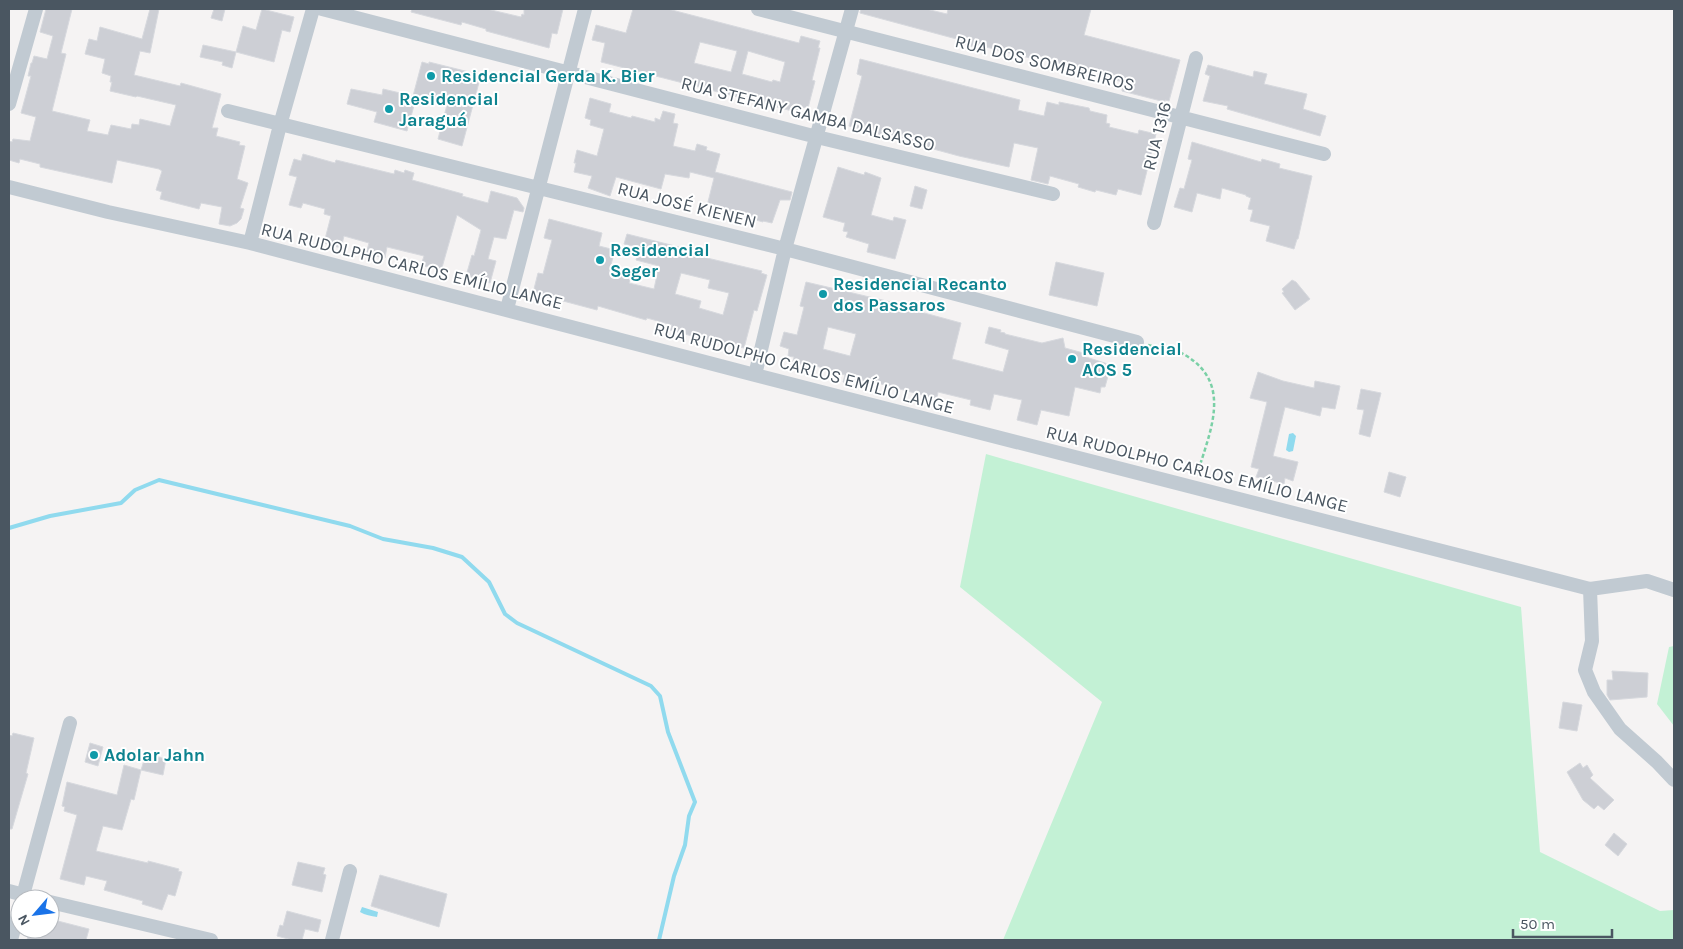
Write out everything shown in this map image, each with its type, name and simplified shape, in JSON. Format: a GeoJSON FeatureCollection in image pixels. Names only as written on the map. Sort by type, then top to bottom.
{"type":"FeatureCollection","features":[{"type":"Feature","properties":{"kind":"street"},"geometry":{"type":"LineString","coordinates":[[9,104],[36,9]]}},
{"type":"Feature","properties":{"kind":"street"},"geometry":{"type":"LineString","coordinates":[[250,243],[280,125],[313,9]]}},
{"type":"Feature","properties":{"kind":"street","name":"RUA STEFANY GAMBA DALSASSO"},"geometry":{"type":"LineString","coordinates":[[322,9],[817,137],[1053,194]]}},
{"type":"Feature","properties":{"kind":"street"},"geometry":{"type":"LineString","coordinates":[[507,309],[585,9]]}},
{"type":"Feature","properties":{"kind":"street","name":"RUA DOS SOMBREIROS"},"geometry":{"type":"LineString","coordinates":[[758,9],[1324,154]]}},
{"type":"Feature","properties":{"kind":"street"},"geometry":{"type":"LineString","coordinates":[[755,375],[786,249],[852,9]]}},
{"type":"Feature","properties":{"kind":"street","name":"RUA 1316"},"geometry":{"type":"LineString","coordinates":[[1154,223],[1196,58]]}},
{"type":"Feature","properties":{"kind":"street","name":"RUA JOSÉ KIENEN"},"geometry":{"type":"LineString","coordinates":[[228,111],[786,249],[1136,342]]}},
{"type":"Feature","properties":{"kind":"street","name":"RUA RUDOLPHO CARLOS EMÍLIO LANGE"},"geometry":{"type":"LineString","coordinates":[[9,187],[126,216],[250,243],[755,375],[1590,589]]}},
{"type":"Feature","properties":{"kind":"street"},"geometry":{"type":"LineString","coordinates":[[1674,590],[1647,581],[1590,589],[1592,641],[1585,670],[1594,692],[1620,729],[1674,780]]}},
{"type":"Feature","properties":{"kind":"street"},"geometry":{"type":"LineString","coordinates":[[25,889],[70,723]]}},
{"type":"Feature","properties":{"kind":"street"},"geometry":{"type":"LineString","coordinates":[[332,940],[350,871]]}},
{"type":"Feature","properties":{"kind":"street"},"geometry":{"type":"LineString","coordinates":[[60,904],[211,940]]}},
{"type":"Feature","properties":{"kind":"path"},"geometry":{"type":"LineString","coordinates":[[1136,342],[1184,354],[1202,369],[1213,388],[1215,408],[1193,487]]}},
{"type":"Feature","properties":{"kind":"green space"},"geometry":{"type":"Polygon","coordinates":[[[986,454],[1521,607],[1540,852],[1660,911],[1674,910],[1674,940],[1003,940],[1102,702],[960,587],[986,454]]]}},
{"type":"Feature","properties":{"kind":"green space"},"geometry":{"type":"Polygon","coordinates":[[[1674,646],[1674,726],[1657,704],[1669,647],[1674,646]]]}},
{"type":"Feature","properties":{"kind":"water"},"geometry":{"type":"Polygon","coordinates":[[[1293,433],[1296,436],[1293,451],[1289,452],[1286,450],[1289,434],[1293,433]]]}},
{"type":"Feature","properties":{"kind":"water"},"geometry":{"type":"Polygon","coordinates":[[[362,907],[378,912],[377,917],[360,912],[362,907]]]}},
{"type":"Feature","properties":{"kind":"building"},"geometry":{"type":"Polygon","coordinates":[[[46,9],[72,9],[61,53],[66,54],[52,111],[90,120],[87,131],[108,135],[111,125],[131,129],[132,124],[139,125],[140,119],[170,126],[176,105],[110,91],[111,76],[102,73],[105,59],[85,54],[89,39],[97,41],[100,27],[142,39],[150,9],[159,9],[150,53],[140,51],[134,75],[180,86],[181,83],[221,94],[212,128],[218,128],[216,136],[240,142],[239,145],[245,146],[237,179],[248,183],[240,208],[244,209],[241,219],[237,223],[230,226],[219,224],[222,207],[201,203],[199,209],[160,199],[162,192],[156,190],[162,171],[159,169],[117,160],[112,183],[40,167],[40,164],[20,159],[19,163],[9,160],[9,141],[12,142],[13,139],[30,141],[36,117],[21,113],[31,76],[28,76],[31,63],[34,56],[47,59],[53,36],[40,32],[46,9]]]}},
{"type":"Feature","properties":{"kind":"building"},"geometry":{"type":"Polygon","coordinates":[[[214,9],[225,9],[222,21],[211,18],[214,9]]]}},
{"type":"Feature","properties":{"kind":"building"},"geometry":{"type":"Polygon","coordinates":[[[262,9],[294,17],[290,32],[282,30],[274,62],[236,52],[243,26],[256,30],[262,9]]]}},
{"type":"Feature","properties":{"kind":"building"},"geometry":{"type":"Polygon","coordinates":[[[412,9],[487,9],[521,17],[522,14],[524,15],[524,9],[563,9],[557,34],[552,33],[549,48],[486,31],[486,29],[462,22],[461,25],[411,12],[412,9]]]}},
{"type":"Feature","properties":{"kind":"building"},"geometry":{"type":"Polygon","coordinates":[[[633,9],[668,9],[799,43],[801,36],[820,41],[812,80],[815,81],[808,108],[801,107],[800,113],[601,62],[605,43],[592,40],[596,25],[626,33],[633,9]],[[700,42],[694,63],[731,72],[737,51],[700,42]],[[748,51],[742,74],[772,82],[773,80],[780,82],[785,62],[748,51]]]}},
{"type":"Feature","properties":{"kind":"building"},"geometry":{"type":"Polygon","coordinates":[[[861,9],[926,9],[947,14],[948,9],[1091,9],[1084,35],[1180,60],[1169,101],[1165,100],[1165,102],[1122,91],[1123,82],[1054,64],[1056,61],[1031,54],[1030,58],[986,47],[985,50],[963,44],[964,41],[860,13],[861,9]]]}},
{"type":"Feature","properties":{"kind":"building"},"geometry":{"type":"Polygon","coordinates":[[[203,45],[236,52],[232,68],[222,65],[223,62],[200,57],[203,45]]]}},
{"type":"Feature","properties":{"kind":"building"},"geometry":{"type":"Polygon","coordinates":[[[860,59],[1020,100],[1018,110],[1044,116],[1047,102],[1059,105],[1059,102],[1089,108],[1090,111],[1107,115],[1106,123],[1110,124],[1109,127],[1138,134],[1139,130],[1156,134],[1141,195],[1118,189],[1116,195],[1096,190],[1095,192],[1078,187],[1079,184],[1050,176],[1048,184],[1031,180],[1038,148],[1014,143],[1009,167],[959,156],[849,126],[862,76],[857,74],[860,59]]]}},
{"type":"Feature","properties":{"kind":"building"},"geometry":{"type":"Polygon","coordinates":[[[422,62],[429,64],[429,62],[481,75],[462,146],[438,139],[448,101],[427,95],[424,96],[422,104],[415,102],[407,131],[374,122],[377,112],[347,104],[351,89],[382,95],[383,89],[413,96],[422,62]]]}},
{"type":"Feature","properties":{"kind":"building"},"geometry":{"type":"Polygon","coordinates":[[[1208,65],[1253,77],[1254,71],[1267,74],[1264,84],[1307,94],[1303,109],[1326,116],[1320,136],[1227,109],[1228,106],[1203,101],[1210,76],[1205,74],[1208,65]]]}},
{"type":"Feature","properties":{"kind":"building"},"geometry":{"type":"Polygon","coordinates":[[[590,98],[611,104],[609,112],[631,118],[632,116],[655,122],[655,118],[660,120],[663,111],[675,114],[673,123],[678,124],[673,146],[695,151],[697,144],[707,147],[706,150],[720,154],[715,172],[792,192],[790,200],[780,200],[772,223],[707,206],[714,178],[690,172],[689,178],[665,174],[661,189],[616,177],[610,196],[588,188],[592,176],[574,172],[577,150],[597,156],[604,129],[590,125],[591,120],[585,118],[590,98]]]}},
{"type":"Feature","properties":{"kind":"building"},"geometry":{"type":"Polygon","coordinates":[[[1192,142],[1261,162],[1262,159],[1280,164],[1279,168],[1312,176],[1294,249],[1266,241],[1270,226],[1250,221],[1253,210],[1248,209],[1251,198],[1246,195],[1222,188],[1220,199],[1197,193],[1192,212],[1174,207],[1180,188],[1184,189],[1192,160],[1188,159],[1192,142]]]}},
{"type":"Feature","properties":{"kind":"building"},"geometry":{"type":"Polygon","coordinates":[[[303,154],[335,163],[336,160],[394,174],[395,170],[404,173],[405,170],[414,173],[412,180],[488,203],[491,191],[517,198],[524,208],[523,212],[514,210],[506,239],[494,237],[488,259],[496,261],[490,283],[466,276],[481,230],[457,215],[441,271],[421,265],[424,256],[387,247],[385,258],[366,254],[369,243],[344,236],[341,248],[324,243],[331,216],[324,214],[325,209],[303,203],[301,208],[289,205],[297,177],[289,175],[294,159],[301,161],[303,154]]]}},
{"type":"Feature","properties":{"kind":"building"},"geometry":{"type":"Polygon","coordinates":[[[838,167],[864,175],[865,172],[881,178],[871,215],[893,221],[894,217],[906,220],[895,259],[867,252],[869,244],[846,237],[848,232],[843,231],[845,223],[823,217],[838,167]]]}},
{"type":"Feature","properties":{"kind":"building"},"geometry":{"type":"Polygon","coordinates":[[[915,186],[927,190],[922,209],[910,206],[915,186]]]}},
{"type":"Feature","properties":{"kind":"building"},"geometry":{"type":"Polygon","coordinates":[[[549,219],[602,233],[599,246],[615,250],[609,272],[631,278],[629,283],[654,289],[659,266],[636,260],[640,248],[624,244],[627,234],[687,249],[686,253],[762,271],[761,273],[767,275],[757,311],[754,310],[744,348],[716,341],[716,344],[692,338],[692,336],[670,330],[672,325],[647,318],[646,320],[598,306],[597,310],[533,293],[538,273],[543,274],[552,240],[544,238],[549,219]],[[681,273],[675,294],[701,301],[699,308],[723,315],[729,293],[708,288],[710,280],[681,273]]]}},
{"type":"Feature","properties":{"kind":"building"},"geometry":{"type":"Polygon","coordinates":[[[1056,262],[1104,273],[1097,306],[1049,295],[1056,262]]]}},
{"type":"Feature","properties":{"kind":"building"},"geometry":{"type":"Polygon","coordinates":[[[1292,280],[1296,282],[1310,299],[1295,310],[1282,293],[1284,292],[1282,289],[1292,280]]]}},
{"type":"Feature","properties":{"kind":"building"},"geometry":{"type":"Polygon","coordinates":[[[806,282],[895,303],[906,306],[906,308],[961,323],[952,359],[1003,372],[1009,350],[985,343],[989,327],[1001,330],[1000,332],[1005,334],[1042,343],[1063,338],[1065,348],[1087,354],[1086,357],[1111,365],[1105,387],[1101,387],[1100,393],[1075,387],[1069,416],[1041,410],[1037,425],[1017,420],[1022,400],[994,394],[990,410],[970,405],[971,400],[938,392],[937,399],[870,381],[869,388],[843,382],[845,375],[810,364],[809,366],[793,362],[794,357],[788,356],[789,349],[780,346],[784,332],[797,335],[804,307],[800,306],[806,282]],[[828,327],[823,349],[850,356],[856,334],[828,327]]]}},
{"type":"Feature","properties":{"kind":"building"},"geometry":{"type":"Polygon","coordinates":[[[1258,372],[1283,381],[1314,388],[1315,381],[1340,386],[1335,409],[1322,407],[1320,416],[1285,407],[1273,456],[1298,462],[1293,481],[1285,478],[1284,484],[1256,477],[1259,469],[1251,467],[1267,402],[1250,398],[1258,372]]]}},
{"type":"Feature","properties":{"kind":"building"},"geometry":{"type":"Polygon","coordinates":[[[1361,389],[1381,393],[1370,437],[1359,434],[1364,410],[1357,409],[1361,389]]]}},
{"type":"Feature","properties":{"kind":"building"},"geometry":{"type":"Polygon","coordinates":[[[1389,472],[1406,477],[1400,497],[1384,492],[1389,472]]]}},
{"type":"Feature","properties":{"kind":"building"},"geometry":{"type":"Polygon","coordinates":[[[1612,671],[1648,673],[1647,697],[1610,700],[1607,695],[1607,680],[1613,680],[1612,671]]]}},
{"type":"Feature","properties":{"kind":"building"},"geometry":{"type":"Polygon","coordinates":[[[1563,702],[1582,705],[1577,731],[1559,728],[1563,702]]]}},
{"type":"Feature","properties":{"kind":"building"},"geometry":{"type":"Polygon","coordinates":[[[13,733],[34,738],[26,773],[28,774],[12,829],[9,829],[9,735],[12,736],[13,733]]]}},
{"type":"Feature","properties":{"kind":"building","name":"Adolar Jahn"},"geometry":{"type":"Polygon","coordinates":[[[90,743],[103,747],[98,766],[85,762],[90,743]]]}},
{"type":"Feature","properties":{"kind":"building"},"geometry":{"type":"Polygon","coordinates":[[[146,754],[166,759],[163,775],[141,770],[146,754]]]}},
{"type":"Feature","properties":{"kind":"building"},"geometry":{"type":"Polygon","coordinates":[[[1580,763],[1583,768],[1587,765],[1593,775],[1590,778],[1614,800],[1604,810],[1598,805],[1594,809],[1583,800],[1567,772],[1580,763]]]}},
{"type":"Feature","properties":{"kind":"building"},"geometry":{"type":"Polygon","coordinates":[[[124,765],[141,770],[134,800],[131,799],[122,830],[103,826],[96,851],[179,869],[178,871],[182,872],[175,896],[168,894],[162,910],[142,904],[143,901],[104,890],[107,881],[86,876],[84,885],[60,879],[77,815],[64,811],[65,807],[62,806],[67,782],[117,795],[124,765]]]}},
{"type":"Feature","properties":{"kind":"building"},"geometry":{"type":"Polygon","coordinates":[[[1614,833],[1627,844],[1618,856],[1605,845],[1614,833]]]}},
{"type":"Feature","properties":{"kind":"building"},"geometry":{"type":"Polygon","coordinates":[[[298,862],[325,868],[323,874],[326,875],[322,892],[292,885],[298,862]]]}},
{"type":"Feature","properties":{"kind":"building"},"geometry":{"type":"Polygon","coordinates":[[[380,875],[447,894],[439,927],[371,906],[380,875]]]}},
{"type":"Feature","properties":{"kind":"building"},"geometry":{"type":"Polygon","coordinates":[[[287,911],[321,920],[318,932],[305,929],[302,940],[292,940],[277,936],[280,925],[283,926],[287,911]]]}},
{"type":"Feature","properties":{"kind":"building"},"geometry":{"type":"Polygon","coordinates":[[[60,922],[89,929],[86,940],[27,940],[60,939],[60,922]]]}},
{"type":"Feature","properties":{"kind":"waterway"},"geometry":{"type":"LineString","coordinates":[[9,528],[50,516],[121,503],[135,490],[159,480],[350,526],[383,539],[433,548],[462,557],[489,582],[505,614],[517,623],[651,686],[660,696],[668,732],[695,802],[689,816],[685,845],[674,876],[659,940]]}},
{"type":"Feature","properties":{"kind":"place","name":"Residencial Gerda K. Bier"},"geometry":{"type":"Point","coordinates":[431,76]}},
{"type":"Feature","properties":{"kind":"place","name":"Residencial Jaraguá"},"geometry":{"type":"Point","coordinates":[389,109]}},
{"type":"Feature","properties":{"kind":"place","name":"Residencial Seger"},"geometry":{"type":"Point","coordinates":[600,260]}},
{"type":"Feature","properties":{"kind":"place","name":"Residencial Recanto dos Passaros"},"geometry":{"type":"Point","coordinates":[823,294]}},
{"type":"Feature","properties":{"kind":"place","name":"Residencial AOS 5"},"geometry":{"type":"Point","coordinates":[1072,359]}},
{"type":"Feature","properties":{"kind":"place","name":"Adolar Jahn"},"geometry":{"type":"Point","coordinates":[94,755]}}]}
